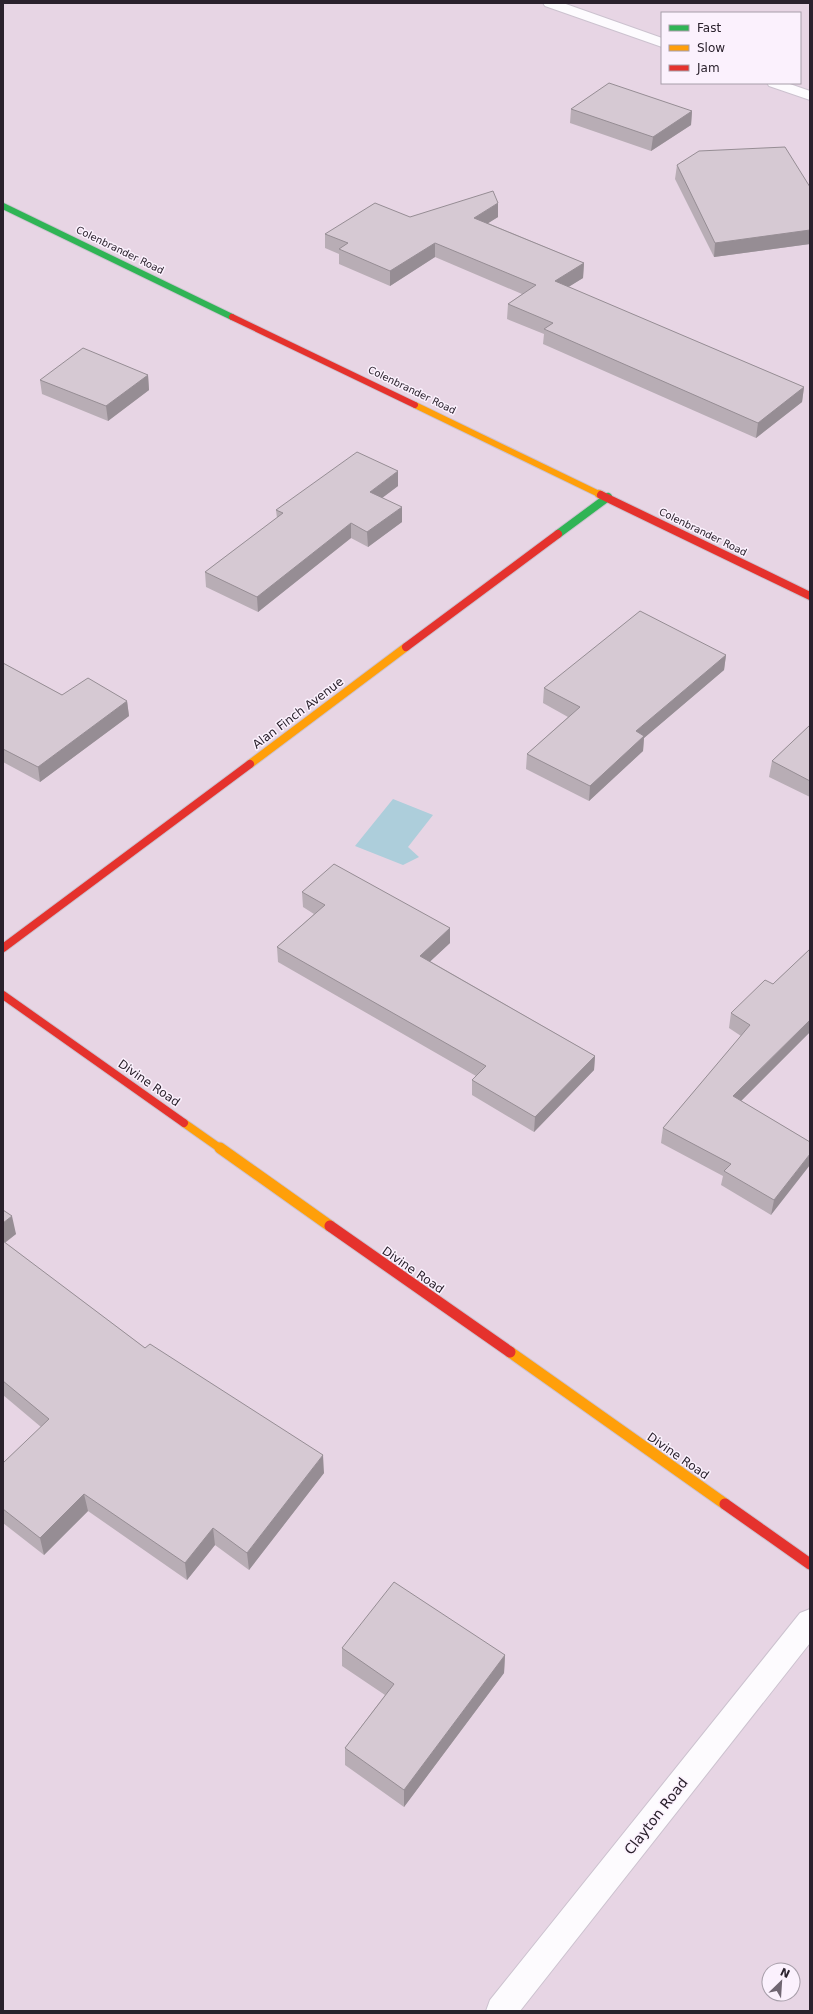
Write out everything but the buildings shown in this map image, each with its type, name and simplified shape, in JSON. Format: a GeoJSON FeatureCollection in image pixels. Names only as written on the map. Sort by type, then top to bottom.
{"type":"FeatureCollection","features":[{"type":"Feature","properties":{"kind":"street"},"geometry":{"type":"LineString","coordinates":[[550,3],[661,43]]}},
{"type":"Feature","properties":{"kind":"street"},"geometry":{"type":"LineString","coordinates":[[777,84],[810,96]]}},
{"type":"Feature","properties":{"kind":"street","name":"Colenbrander Road"},"geometry":{"type":"LineString","coordinates":[[3,206],[608,497],[810,596]]}},
{"type":"Feature","properties":{"kind":"street","name":"Alan Finch Avenue"},"geometry":{"type":"LineString","coordinates":[[3,948],[608,497]]}},
{"type":"Feature","properties":{"kind":"street","name":"Divine Road"},"geometry":{"type":"LineString","coordinates":[[3,995],[810,1564]]}},
{"type":"Feature","properties":{"kind":"street","name":"Clayton Road"},"geometry":{"type":"LineString","coordinates":[[501,2011],[810,1622]]}},
{"type":"Feature","properties":{"kind":"shaded area"},"geometry":{"type":"Polygon","coordinates":[[[3,3],[810,3],[810,2011],[3,2011],[3,3]]]}},
{"type":"Feature","properties":{"kind":"water"},"geometry":{"type":"Polygon","coordinates":[[[393,799],[433,815],[408,847],[419,857],[403,865],[355,846],[393,799]]]}},
{"type":"Feature","properties":{"kind":"traffic: fast"},"geometry":{"type":"LineString","coordinates":[[3,206],[232,317]]}},
{"type":"Feature","properties":{"kind":"traffic: fast"},"geometry":{"type":"LineString","coordinates":[[558,534],[608,497]]}},
{"type":"Feature","properties":{"kind":"traffic: slow"},"geometry":{"type":"LineString","coordinates":[[415,405],[601,495]]}},
{"type":"Feature","properties":{"kind":"traffic: slow"},"geometry":{"type":"LineString","coordinates":[[250,764],[406,647]]}},
{"type":"Feature","properties":{"kind":"traffic: slow"},"geometry":{"type":"LineString","coordinates":[[184,1123],[330,1226]]}},
{"type":"Feature","properties":{"kind":"traffic: slow"},"geometry":{"type":"LineString","coordinates":[[510,1352],[725,1504]]}},
{"type":"Feature","properties":{"kind":"traffic: jam"},"geometry":{"type":"LineString","coordinates":[[232,317],[415,405]]}},
{"type":"Feature","properties":{"kind":"traffic: jam"},"geometry":{"type":"LineString","coordinates":[[601,495],[810,596]]}},
{"type":"Feature","properties":{"kind":"traffic: jam"},"geometry":{"type":"LineString","coordinates":[[406,647],[558,534]]}},
{"type":"Feature","properties":{"kind":"traffic: jam"},"geometry":{"type":"LineString","coordinates":[[3,948],[250,764]]}},
{"type":"Feature","properties":{"kind":"traffic: jam"},"geometry":{"type":"LineString","coordinates":[[3,995],[184,1123]]}},
{"type":"Feature","properties":{"kind":"traffic: jam"},"geometry":{"type":"LineString","coordinates":[[330,1226],[510,1352]]}},
{"type":"Feature","properties":{"kind":"traffic: jam"},"geometry":{"type":"LineString","coordinates":[[725,1504],[810,1564]]}}]}
